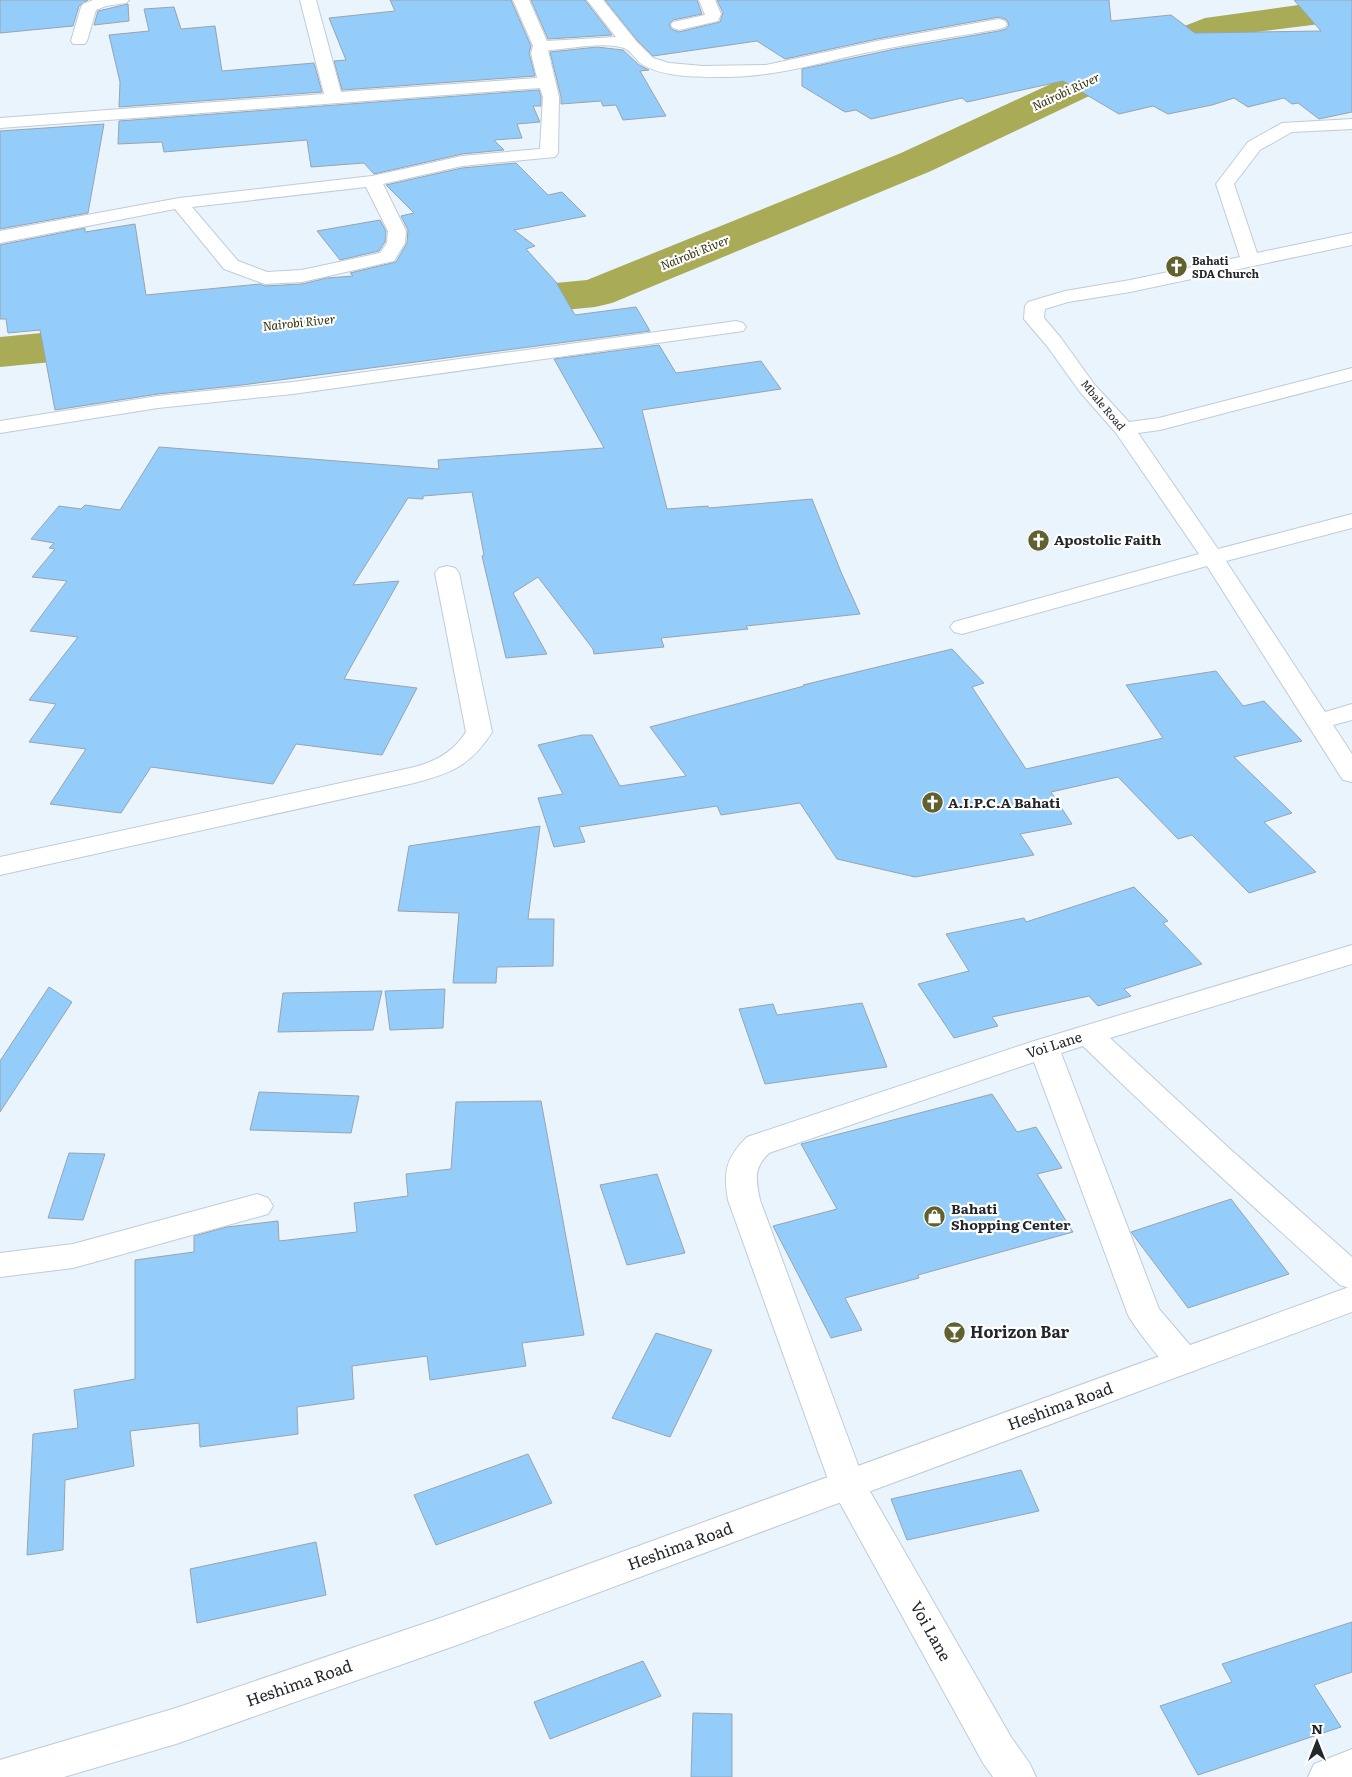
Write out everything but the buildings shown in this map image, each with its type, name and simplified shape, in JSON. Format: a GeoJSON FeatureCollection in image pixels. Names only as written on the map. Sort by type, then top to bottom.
{"type":"FeatureCollection","features":[{"type":"Feature","properties":{"kind":"street"},"geometry":{"type":"LineString","coordinates":[[79,41],[89,7],[104,1],[121,0]]}},
{"type":"Feature","properties":{"kind":"street"},"geometry":{"type":"LineString","coordinates":[[308,0],[334,99]]}},
{"type":"Feature","properties":{"kind":"street"},"geometry":{"type":"LineString","coordinates":[[0,237],[179,203],[372,181],[462,161],[548,153],[551,97],[539,53],[540,46],[521,0]]}},
{"type":"Feature","properties":{"kind":"street"},"geometry":{"type":"LineString","coordinates":[[595,0],[630,45],[649,62],[661,66],[701,70],[750,72],[774,69],[861,49],[999,24]]}},
{"type":"Feature","properties":{"kind":"street"},"geometry":{"type":"LineString","coordinates":[[679,26],[712,18],[713,14],[707,0]]}},
{"type":"Feature","properties":{"kind":"street"},"geometry":{"type":"LineString","coordinates":[[540,46],[612,43],[630,45]]}},
{"type":"Feature","properties":{"kind":"street"},"geometry":{"type":"LineString","coordinates":[[0,123],[547,82]]}},
{"type":"Feature","properties":{"kind":"street"},"geometry":{"type":"LineString","coordinates":[[1250,260],[1225,184],[1254,146],[1288,127],[1352,124]]}},
{"type":"Feature","properties":{"kind":"street"},"geometry":{"type":"LineString","coordinates":[[179,203],[231,265],[265,278],[302,276],[387,258],[396,243],[397,232],[372,181]]}},
{"type":"Feature","properties":{"kind":"street","name":"Mbale Road"},"geometry":{"type":"LineString","coordinates":[[1352,239],[1130,286],[1066,297],[1035,306],[1034,319],[1054,342],[1087,388],[1124,429],[1214,558],[1352,774]]}},
{"type":"Feature","properties":{"kind":"street"},"geometry":{"type":"LineString","coordinates":[[0,427],[158,402],[293,388],[736,327]]}},
{"type":"Feature","properties":{"kind":"street"},"geometry":{"type":"LineString","coordinates":[[1124,429],[1160,424],[1352,374]]}},
{"type":"Feature","properties":{"kind":"street"},"geometry":{"type":"LineString","coordinates":[[962,627],[1352,521]]}},
{"type":"Feature","properties":{"kind":"street"},"geometry":{"type":"LineString","coordinates":[[0,866],[382,782],[439,767],[460,757],[473,745],[478,732],[447,573]]}},
{"type":"Feature","properties":{"kind":"street"},"geometry":{"type":"LineString","coordinates":[[1318,722],[1352,712]]}},
{"type":"Feature","properties":{"kind":"street","name":"Voi Lane"},"geometry":{"type":"LineString","coordinates":[[1016,1777],[997,1750],[848,1485],[744,1200],[739,1172],[749,1153],[758,1145],[1044,1048],[1352,954]]}},
{"type":"Feature","properties":{"kind":"street"},"geometry":{"type":"LineString","coordinates":[[1088,1034],[1150,1095],[1238,1176],[1352,1276]]}},
{"type":"Feature","properties":{"kind":"street"},"geometry":{"type":"LineString","coordinates":[[1044,1048],[1145,1315],[1184,1361]]}},
{"type":"Feature","properties":{"kind":"street"},"geometry":{"type":"LineString","coordinates":[[0,1265],[74,1256],[257,1206]]}},
{"type":"Feature","properties":{"kind":"street","name":"Heshima Road"},"geometry":{"type":"LineString","coordinates":[[3,1777],[176,1726],[447,1632],[1352,1299]]}},
{"type":"Feature","properties":{"kind":"street"},"geometry":{"type":"LineString","coordinates":[[1328,1777],[1352,1767]]}},
{"type":"Feature","properties":{"kind":"waterway","name":"Nairobi River"},"geometry":{"type":"LineString","coordinates":[[472,305],[595,293],[916,162],[1147,54],[1218,26],[1352,9]]}},
{"type":"Feature","properties":{"kind":"waterway","name":"Nairobi River"},"geometry":{"type":"LineString","coordinates":[[0,352],[135,339]]}},
{"type":"Feature","properties":{"kind":"place","name":"Bahati SDA Church"},"geometry":{"type":"Point","coordinates":[1176,267]}},
{"type":"Feature","properties":{"kind":"place","name":"Apostolic Faith"},"geometry":{"type":"Point","coordinates":[1038,540]}},
{"type":"Feature","properties":{"kind":"place","name":"A.I.P.C.A Bahati"},"geometry":{"type":"Point","coordinates":[932,803]}},
{"type":"Feature","properties":{"kind":"place","name":"Bahati Shopping Center"},"geometry":{"type":"Point","coordinates":[935,1217]}},
{"type":"Feature","properties":{"kind":"place","name":"Horizon Bar"},"geometry":{"type":"Point","coordinates":[954,1332]}}]}
